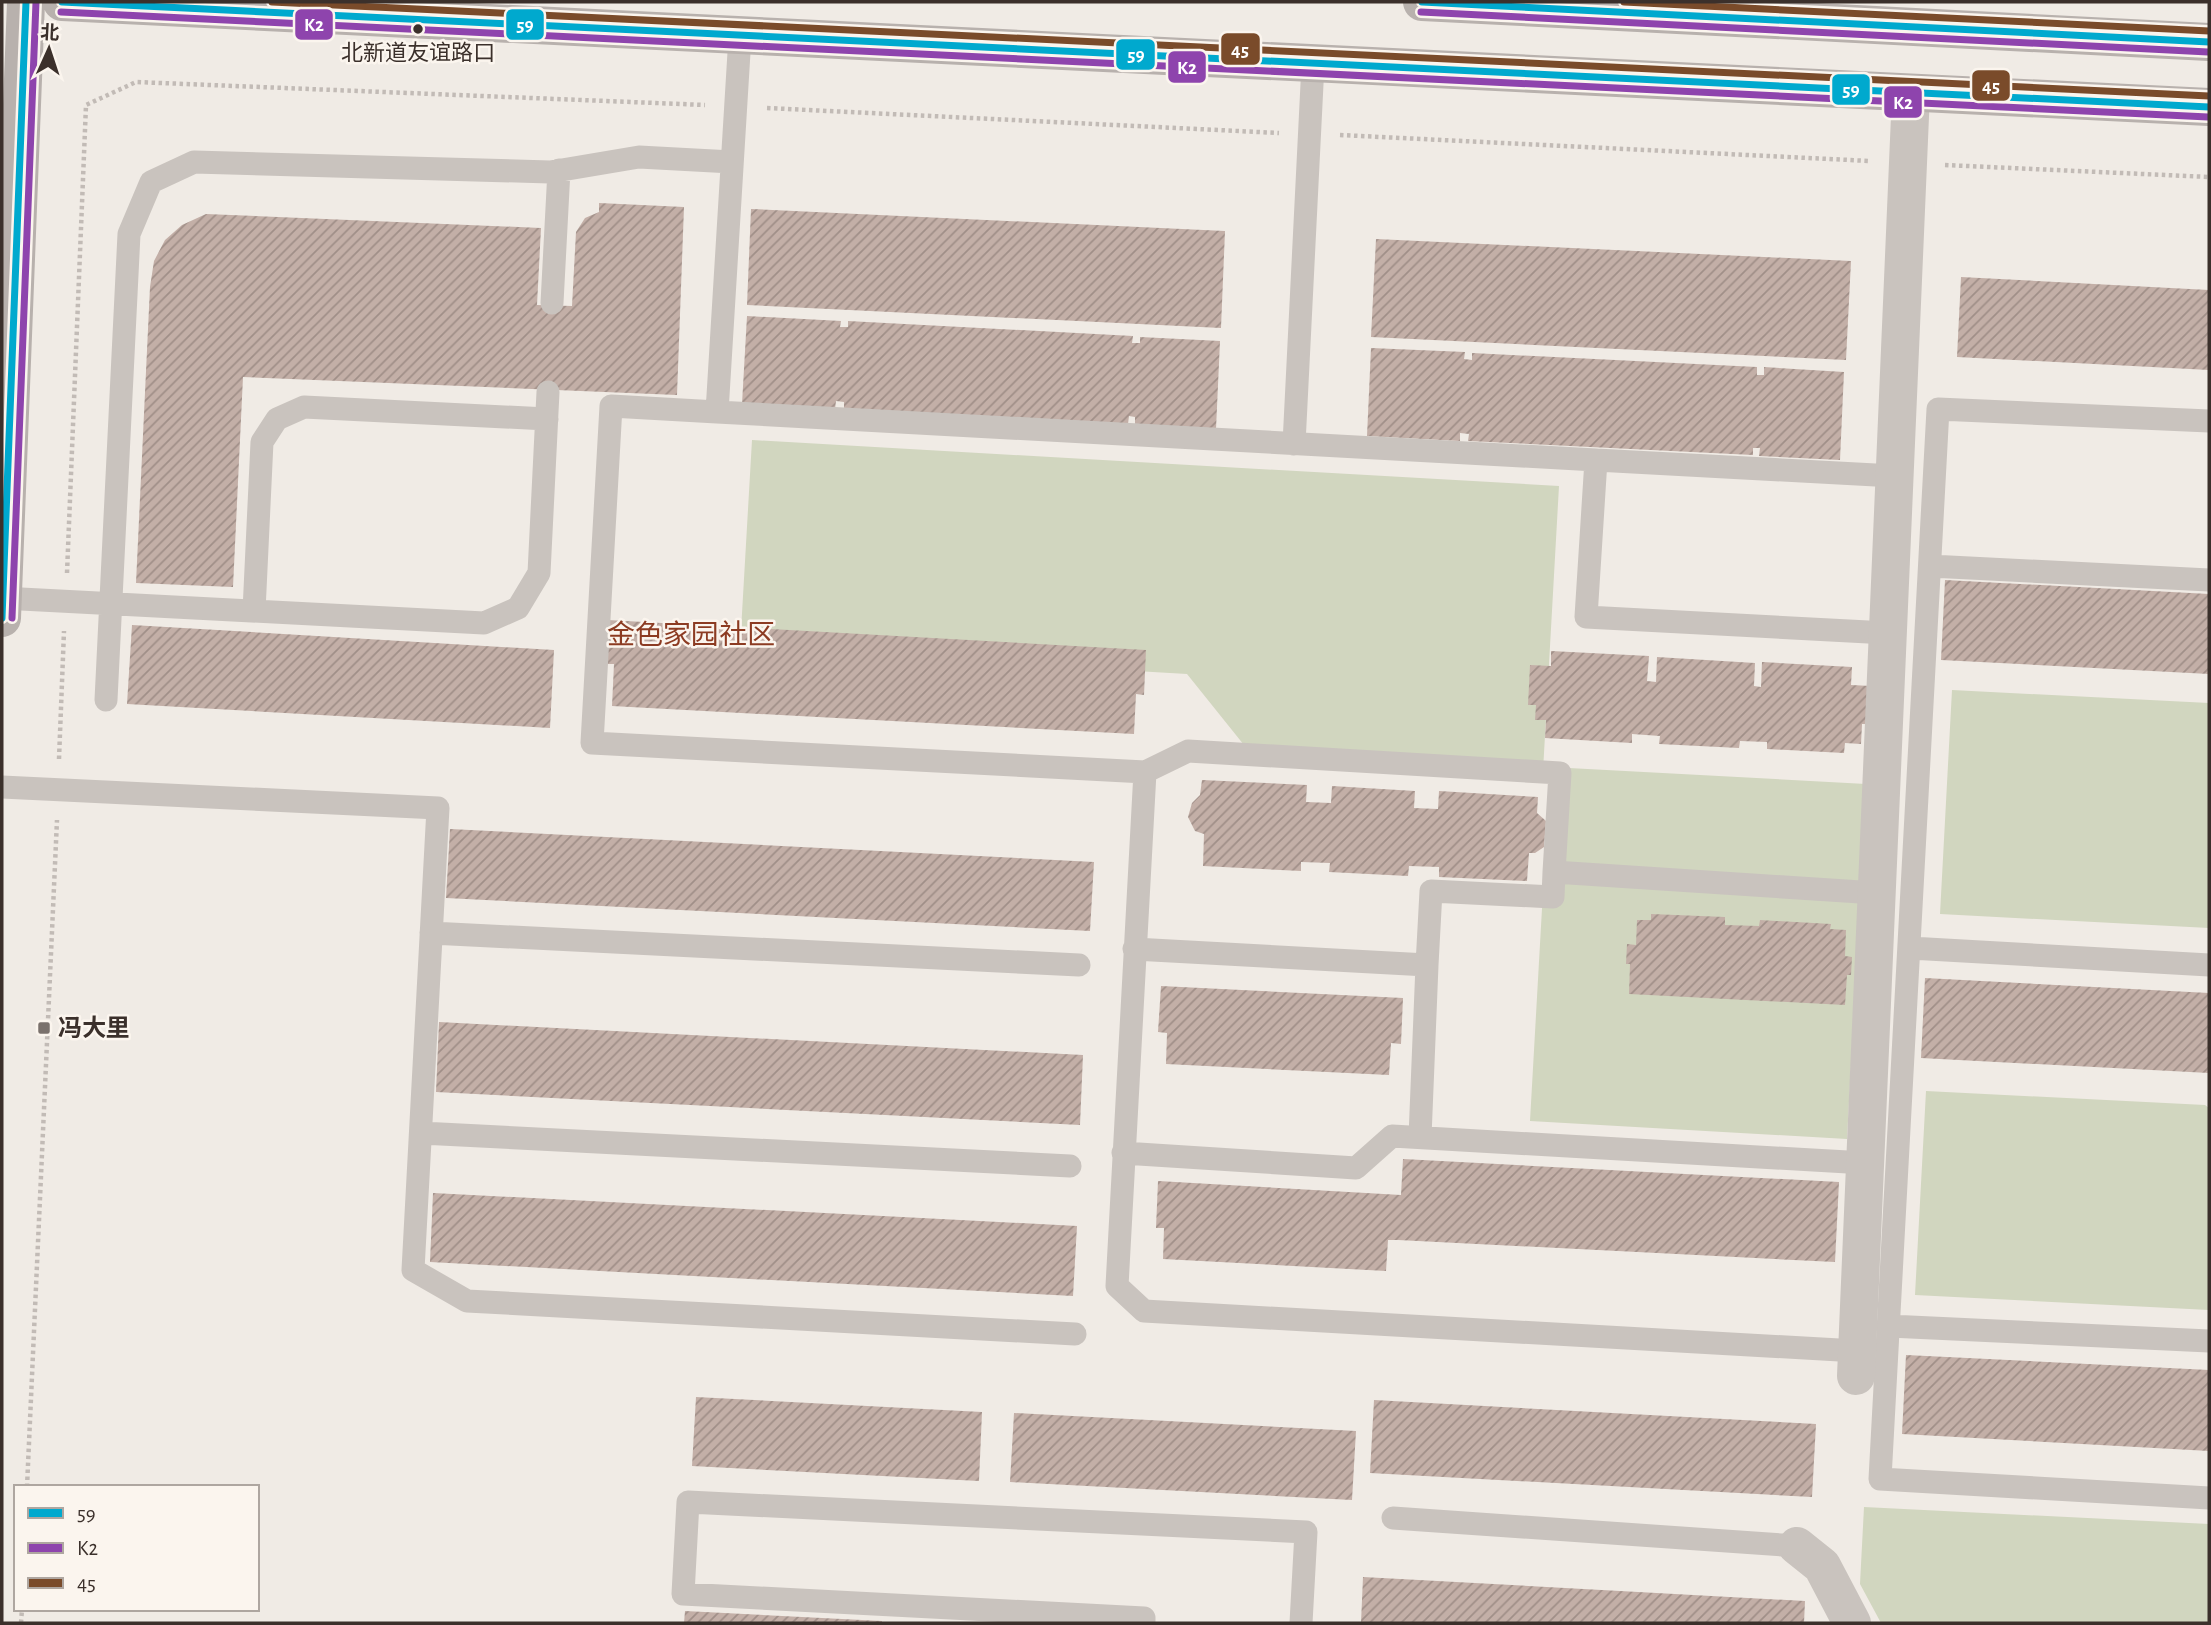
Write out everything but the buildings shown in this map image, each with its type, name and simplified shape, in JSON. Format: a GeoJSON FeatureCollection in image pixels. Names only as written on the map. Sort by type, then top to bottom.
{"type":"FeatureCollection","features":[{"type":"Feature","properties":{"kind":"main road"},"geometry":{"type":"LineString","coordinates":[[2,618],[26,2]]}},
{"type":"Feature","properties":{"kind":"main road"},"geometry":{"type":"LineString","coordinates":[[62,2],[2209,107]]}},
{"type":"Feature","properties":{"kind":"main road"},"geometry":{"type":"LineString","coordinates":[[1422,2],[1667,8],[2209,42]]}},
{"type":"Feature","properties":{"kind":"street"},"geometry":{"type":"LineString","coordinates":[[1856,1363],[1911,93]]}},
{"type":"Feature","properties":{"kind":"street"},"geometry":{"type":"LineString","coordinates":[[1797,1546],[1822,1566],[1852,1623]]}},
{"type":"Feature","properties":{"kind":"lane"},"geometry":{"type":"LineString","coordinates":[[717,412],[740,36]]}},
{"type":"Feature","properties":{"kind":"lane"},"geometry":{"type":"LineString","coordinates":[[1294,444],[1313,64]]}},
{"type":"Feature","properties":{"kind":"lane"},"geometry":{"type":"LineString","coordinates":[[106,700],[129,234],[151,182],[194,162],[559,170],[639,158],[732,162]]}},
{"type":"Feature","properties":{"kind":"lane"},"geometry":{"type":"LineString","coordinates":[[552,303],[559,170]]}},
{"type":"Feature","properties":{"kind":"lane"},"geometry":{"type":"LineString","coordinates":[[2,598],[484,623],[519,608],[539,573],[548,392]]}},
{"type":"Feature","properties":{"kind":"lane"},"geometry":{"type":"LineString","coordinates":[[1420,1137],[1431,891],[1553,897],[1560,773],[1188,751],[1145,772],[593,743],[611,405],[1894,476]]}},
{"type":"Feature","properties":{"kind":"lane"},"geometry":{"type":"LineString","coordinates":[[254,611],[262,442],[277,419],[304,407],[547,419]]}},
{"type":"Feature","properties":{"kind":"lane"},"geometry":{"type":"LineString","coordinates":[[2209,421],[1938,409],[1880,1479],[2209,1498]]}},
{"type":"Feature","properties":{"kind":"lane"},"geometry":{"type":"LineString","coordinates":[[1596,460],[1586,617],[1887,633]]}},
{"type":"Feature","properties":{"kind":"lane"},"geometry":{"type":"LineString","coordinates":[[1930,566],[2209,580]]}},
{"type":"Feature","properties":{"kind":"lane"},"geometry":{"type":"LineString","coordinates":[[1145,772],[1117,1286],[1144,1311],[1856,1363]]}},
{"type":"Feature","properties":{"kind":"lane"},"geometry":{"type":"LineString","coordinates":[[2,787],[438,808],[413,1270],[467,1301],[1075,1334]]}},
{"type":"Feature","properties":{"kind":"lane"},"geometry":{"type":"LineString","coordinates":[[1554,872],[1876,893]]}},
{"type":"Feature","properties":{"kind":"lane"},"geometry":{"type":"LineString","coordinates":[[431,933],[1079,965]]}},
{"type":"Feature","properties":{"kind":"lane"},"geometry":{"type":"LineString","coordinates":[[1910,948],[2209,965]]}},
{"type":"Feature","properties":{"kind":"lane"},"geometry":{"type":"LineString","coordinates":[[1134,949],[1427,965]]}},
{"type":"Feature","properties":{"kind":"lane"},"geometry":{"type":"LineString","coordinates":[[421,1133],[1070,1166]]}},
{"type":"Feature","properties":{"kind":"lane"},"geometry":{"type":"LineString","coordinates":[[1123,1153],[1356,1168],[1392,1136],[1865,1163]]}},
{"type":"Feature","properties":{"kind":"lane"},"geometry":{"type":"LineString","coordinates":[[1889,1326],[2209,1341]]}},
{"type":"Feature","properties":{"kind":"lane"},"geometry":{"type":"LineString","coordinates":[[1144,1623],[1144,1618],[683,1594],[688,1502],[1306,1532],[1301,1623]]}},
{"type":"Feature","properties":{"kind":"lane"},"geometry":{"type":"LineString","coordinates":[[1393,1518],[1797,1546]]}},
{"type":"Feature","properties":{"kind":"green space"},"geometry":{"type":"Polygon","coordinates":[[[752,440],[1559,486],[1543,771],[1252,755],[1187,674],[740,648],[752,440]]]}},
{"type":"Feature","properties":{"kind":"green space"},"geometry":{"type":"Polygon","coordinates":[[[1952,690],[2209,703],[2209,928],[1940,914],[1952,690]]]}},
{"type":"Feature","properties":{"kind":"green space"},"geometry":{"type":"Polygon","coordinates":[[[1550,767],[1866,784],[1847,1139],[1530,1121],[1550,767]]]}},
{"type":"Feature","properties":{"kind":"green space"},"geometry":{"type":"Polygon","coordinates":[[[1926,1091],[2205,1105],[2209,1108],[2209,1310],[1915,1295],[1926,1091]]]}},
{"type":"Feature","properties":{"kind":"green space"},"geometry":{"type":"Polygon","coordinates":[[[1864,1507],[2209,1524],[2209,1623],[1881,1623],[1860,1584],[1864,1507]]]}},
{"type":"Feature","properties":{"kind":"transit line","name":"59"},"geometry":{"type":"LineString","coordinates":[[2,618],[26,2]]}},
{"type":"Feature","properties":{"kind":"transit line","name":"K2"},"geometry":{"type":"LineString","coordinates":[[12,618],[36,2]]}},
{"type":"Feature","properties":{"kind":"transit line","name":"59"},"geometry":{"type":"LineString","coordinates":[[62,2],[2209,107]]}},
{"type":"Feature","properties":{"kind":"transit line","name":"45"},"geometry":{"type":"LineString","coordinates":[[272,2],[2209,96]]}},
{"type":"Feature","properties":{"kind":"transit line","name":"59"},"geometry":{"type":"LineString","coordinates":[[1422,2],[2209,42]]}},
{"type":"Feature","properties":{"kind":"transit line","name":"45"},"geometry":{"type":"LineString","coordinates":[[1624,2],[2209,31]]}},
{"type":"Feature","properties":{"kind":"transit line","name":"K2"},"geometry":{"type":"LineString","coordinates":[[61,12],[2208,117]]}},
{"type":"Feature","properties":{"kind":"transit line","name":"K2"},"geometry":{"type":"LineString","coordinates":[[1421,12],[2208,52]]}},
{"type":"Feature","properties":{"kind":"place","name":"北新道友谊路口"},"geometry":{"type":"Point","coordinates":[418,29]}},
{"type":"Feature","properties":{"kind":"place","name":"冯大里"},"geometry":{"type":"Point","coordinates":[44,1028]}},
{"type":"Feature","properties":{"kind":"district","name":"金色家园社区"},"geometry":{"type":"Point","coordinates":[691,634]}}]}
